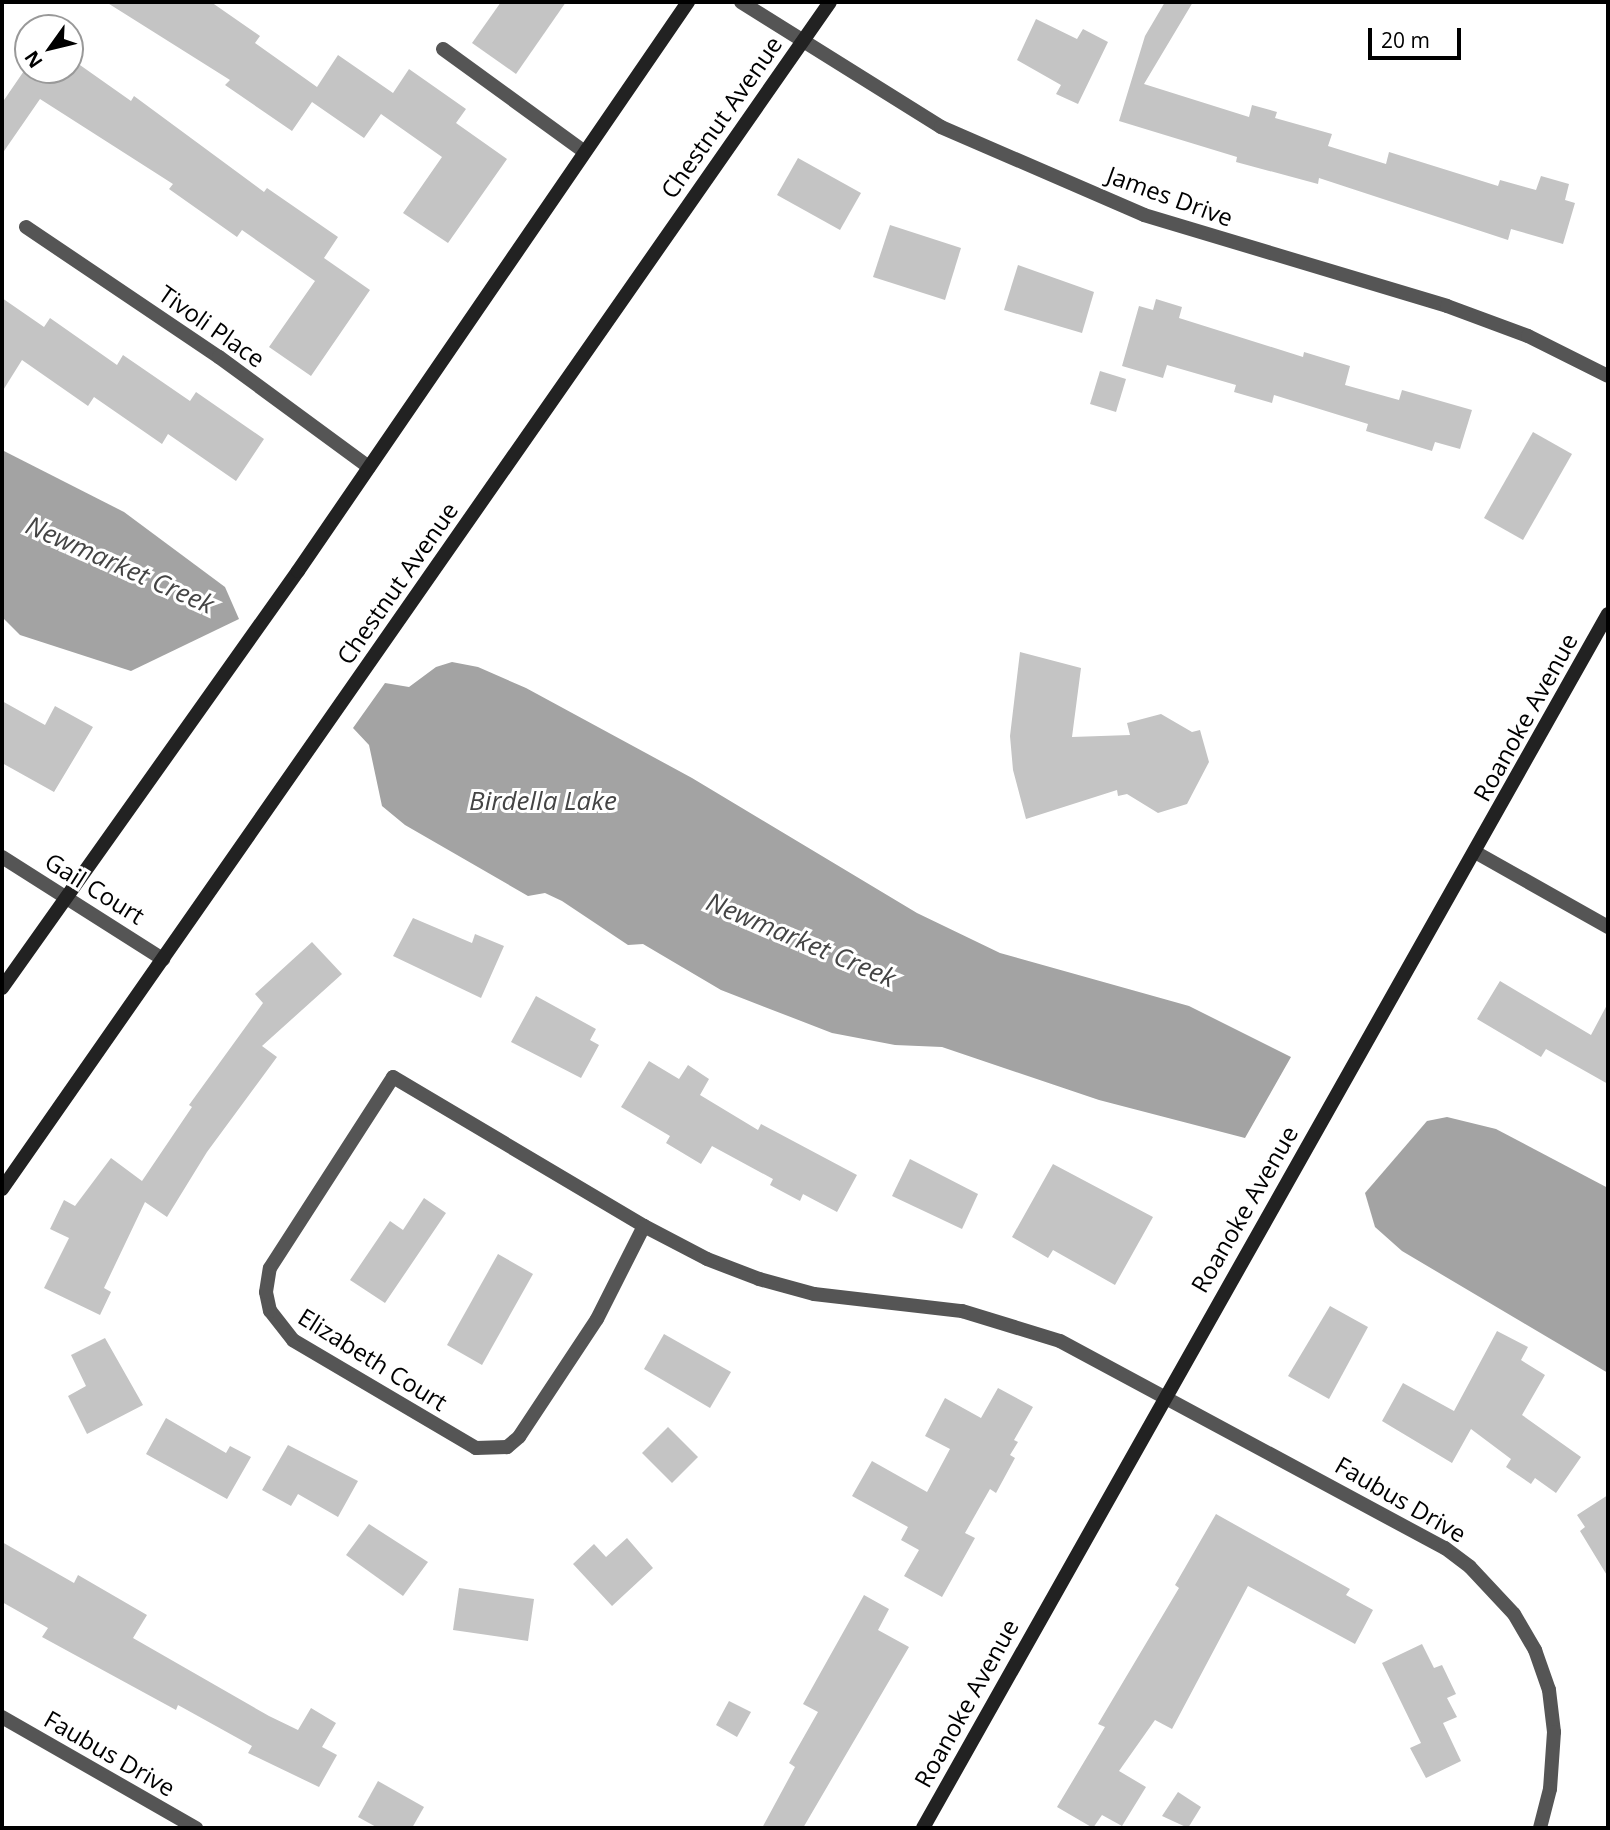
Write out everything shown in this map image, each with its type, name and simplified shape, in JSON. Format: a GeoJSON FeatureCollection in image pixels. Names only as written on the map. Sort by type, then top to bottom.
{"type":"FeatureCollection","features":[{"type":"Feature","properties":{"kind":"street"},"geometry":{"type":"LineString","coordinates":[[2,988],[369,467],[688,2]]}},
{"type":"Feature","properties":{"kind":"street","name":"James Drive"},"geometry":{"type":"LineString","coordinates":[[741,2],[941,127],[1144,215],[1447,306],[1528,336],[1608,376]]}},
{"type":"Feature","properties":{"kind":"street","name":"Chestnut Avenue"},"geometry":{"type":"LineString","coordinates":[[2,1189],[830,2]]}},
{"type":"Feature","properties":{"kind":"street"},"geometry":{"type":"LineString","coordinates":[[443,49],[585,152]]}},
{"type":"Feature","properties":{"kind":"street","name":"Tivoli Place"},"geometry":{"type":"LineString","coordinates":[[26,228],[369,467]]}},
{"type":"Feature","properties":{"kind":"street","name":"Roanoke Avenue"},"geometry":{"type":"LineString","coordinates":[[923,1828],[1164,1395],[1608,614]]}},
{"type":"Feature","properties":{"kind":"street"},"geometry":{"type":"LineString","coordinates":[[1475,852],[1608,927]]}},
{"type":"Feature","properties":{"kind":"street","name":"Gail Court"},"geometry":{"type":"LineString","coordinates":[[2,857],[163,958]]}},
{"type":"Feature","properties":{"kind":"street","name":"Elizabeth Court"},"geometry":{"type":"LineString","coordinates":[[644,1226],[597,1319],[519,1437],[491,1451],[476,1448],[293,1340],[270,1311],[267,1292],[270,1268],[393,1077],[644,1226],[707,1259],[814,1294],[962,1311],[1012,1324],[1060,1341],[1164,1395]]}},
{"type":"Feature","properties":{"kind":"street","name":"Faubus Drive"},"geometry":{"type":"LineString","coordinates":[[1164,1395],[1419,1530],[1470,1567],[1493,1589],[1535,1650],[1549,1690],[1554,1732],[1550,1789],[1540,1828]]}},
{"type":"Feature","properties":{"kind":"street","name":"Faubus Drive"},"geometry":{"type":"LineString","coordinates":[[2,1717],[196,1828]]}},
{"type":"Feature","properties":{"kind":"water","name":"Newmarket Creek"},"geometry":{"type":"Polygon","coordinates":[[[2,450],[124,512],[225,587],[239,619],[131,671],[20,635],[2,617],[2,450]]]}},
{"type":"Feature","properties":{"kind":"water","name":"Birdella Lake"},"geometry":{"type":"Polygon","coordinates":[[[452,662],[478,667],[526,688],[692,778],[917,913],[1000,953],[1189,1006],[1291,1057],[1245,1138],[1099,1100],[942,1047],[895,1045],[832,1033],[721,990],[643,944],[628,945],[562,901],[545,893],[528,896],[405,825],[382,806],[369,745],[353,728],[385,683],[409,687],[436,667],[452,662]]]}},
{"type":"Feature","properties":{"kind":"water"},"geometry":{"type":"Polygon","coordinates":[[[1447,1117],[1496,1129],[1608,1188],[1608,1373],[1402,1251],[1375,1227],[1365,1193],[1427,1121],[1447,1117]]]}},
{"type":"Feature","properties":{"kind":"building"},"geometry":{"type":"Polygon","coordinates":[[[106,2],[211,2],[260,36],[255,43],[317,87],[338,55],[393,93],[409,69],[466,109],[456,123],[507,159],[448,243],[403,213],[442,157],[381,114],[364,138],[312,102],[292,131],[225,85],[230,80],[106,2]]]}},
{"type":"Feature","properties":{"kind":"building"},"geometry":{"type":"Polygon","coordinates":[[[501,2],[566,2],[516,74],[472,43],[501,2]]]}},
{"type":"Feature","properties":{"kind":"building"},"geometry":{"type":"Polygon","coordinates":[[[1165,2],[1193,2],[1144,84],[1249,117],[1252,105],[1277,112],[1275,118],[1332,134],[1328,146],[1386,164],[1389,152],[1498,186],[1500,180],[1536,190],[1541,176],[1569,184],[1565,200],[1575,203],[1563,244],[1511,229],[1508,240],[1319,178],[1318,184],[1236,162],[1237,157],[1119,121],[1145,36],[1165,2]]]}},
{"type":"Feature","properties":{"kind":"building"},"geometry":{"type":"Polygon","coordinates":[[[1036,19],[1077,39],[1083,29],[1108,42],[1078,104],[1056,94],[1061,85],[1017,60],[1036,19]]]}},
{"type":"Feature","properties":{"kind":"building"},"geometry":{"type":"Polygon","coordinates":[[[84,68],[131,101],[134,96],[264,192],[267,188],[338,237],[324,258],[370,290],[311,376],[269,347],[315,281],[242,230],[237,237],[169,189],[173,184],[40,99],[2,154],[2,103],[15,84],[84,84],[84,68]]]}},
{"type":"Feature","properties":{"kind":"building"},"geometry":{"type":"Polygon","coordinates":[[[798,158],[861,193],[840,230],[777,195],[798,158]]]}},
{"type":"Feature","properties":{"kind":"building"},"geometry":{"type":"Polygon","coordinates":[[[890,225],[961,248],[945,300],[873,277],[890,225]]]}},
{"type":"Feature","properties":{"kind":"building"},"geometry":{"type":"Polygon","coordinates":[[[1018,265],[1094,292],[1082,333],[1004,310],[1018,265]]]}},
{"type":"Feature","properties":{"kind":"building"},"geometry":{"type":"Polygon","coordinates":[[[2,298],[44,327],[50,318],[117,365],[123,355],[190,401],[196,392],[264,439],[236,481],[168,434],[162,444],[94,397],[88,406],[22,360],[2,392],[2,298]]]}},
{"type":"Feature","properties":{"kind":"building"},"geometry":{"type":"Polygon","coordinates":[[[1156,299],[1182,307],[1179,318],[1303,357],[1304,352],[1350,366],[1345,385],[1399,400],[1402,390],[1472,410],[1460,449],[1435,442],[1432,451],[1366,431],[1368,424],[1274,395],[1272,403],[1234,392],[1236,385],[1167,365],[1163,378],[1122,366],[1139,306],[1153,310],[1156,299]]]}},
{"type":"Feature","properties":{"kind":"building"},"geometry":{"type":"Polygon","coordinates":[[[1100,371],[1126,379],[1116,412],[1090,404],[1100,371]]]}},
{"type":"Feature","properties":{"kind":"building"},"geometry":{"type":"Polygon","coordinates":[[[1533,432],[1572,454],[1523,540],[1484,518],[1533,432]]]}},
{"type":"Feature","properties":{"kind":"building"},"geometry":{"type":"Polygon","coordinates":[[[1020,652],[1081,668],[1072,737],[1130,735],[1127,723],[1161,714],[1192,732],[1200,730],[1209,762],[1187,804],[1158,813],[1127,794],[1118,796],[1117,790],[1026,819],[1013,770],[1010,736],[1020,652]]]}},
{"type":"Feature","properties":{"kind":"building"},"geometry":{"type":"Polygon","coordinates":[[[2,701],[45,725],[55,706],[93,727],[54,792],[2,763],[2,701]]]}},
{"type":"Feature","properties":{"kind":"building"},"geometry":{"type":"Polygon","coordinates":[[[413,918],[472,943],[475,934],[504,946],[481,998],[393,956],[413,918]]]}},
{"type":"Feature","properties":{"kind":"building"},"geometry":{"type":"Polygon","coordinates":[[[312,942],[342,974],[262,1046],[277,1057],[207,1152],[167,1217],[145,1202],[104,1288],[111,1292],[100,1315],[44,1288],[69,1238],[50,1229],[64,1200],[75,1206],[111,1158],[142,1181],[192,1107],[189,1105],[263,1003],[255,994],[312,942]]]}},
{"type":"Feature","properties":{"kind":"building"},"geometry":{"type":"Polygon","coordinates":[[[1500,981],[1591,1035],[1608,1003],[1608,1084],[1546,1049],[1541,1057],[1477,1019],[1500,981]]]}},
{"type":"Feature","properties":{"kind":"building"},"geometry":{"type":"Polygon","coordinates":[[[536,996],[596,1029],[590,1040],[599,1045],[581,1078],[511,1042],[536,996]]]}},
{"type":"Feature","properties":{"kind":"building"},"geometry":{"type":"Polygon","coordinates":[[[649,1061],[679,1079],[688,1065],[709,1079],[700,1095],[758,1130],[761,1124],[857,1175],[837,1212],[803,1194],[800,1201],[770,1185],[773,1179],[712,1146],[701,1164],[666,1143],[670,1136],[621,1107],[649,1061]]]}},
{"type":"Feature","properties":{"kind":"building"},"geometry":{"type":"Polygon","coordinates":[[[910,1159],[978,1194],[962,1229],[892,1196],[910,1159]]]}},
{"type":"Feature","properties":{"kind":"building"},"geometry":{"type":"Polygon","coordinates":[[[1053,1164],[1153,1217],[1115,1285],[1053,1250],[1048,1258],[1012,1237],[1053,1164]]]}},
{"type":"Feature","properties":{"kind":"building"},"geometry":{"type":"Polygon","coordinates":[[[424,1198],[446,1213],[385,1303],[350,1280],[390,1221],[403,1230],[424,1198]]]}},
{"type":"Feature","properties":{"kind":"building"},"geometry":{"type":"Polygon","coordinates":[[[498,1254],[533,1274],[482,1365],[447,1345],[498,1254]]]}},
{"type":"Feature","properties":{"kind":"building"},"geometry":{"type":"Polygon","coordinates":[[[1330,1306],[1368,1327],[1329,1399],[1288,1376],[1330,1306]]]}},
{"type":"Feature","properties":{"kind":"building"},"geometry":{"type":"Polygon","coordinates":[[[1497,1331],[1528,1347],[1521,1360],[1545,1375],[1522,1415],[1581,1457],[1556,1493],[1535,1478],[1531,1484],[1506,1467],[1511,1459],[1471,1429],[1452,1463],[1382,1421],[1403,1383],[1454,1411],[1497,1331]]]}},
{"type":"Feature","properties":{"kind":"building"},"geometry":{"type":"Polygon","coordinates":[[[664,1334],[731,1372],[710,1408],[644,1369],[664,1334]]]}},
{"type":"Feature","properties":{"kind":"building"},"geometry":{"type":"Polygon","coordinates":[[[105,1338],[143,1405],[87,1434],[68,1396],[86,1386],[71,1355],[105,1338]]]}},
{"type":"Feature","properties":{"kind":"building"},"geometry":{"type":"Polygon","coordinates":[[[998,1388],[1033,1407],[1014,1440],[1018,1442],[1010,1455],[1015,1458],[996,1493],[990,1489],[965,1533],[975,1538],[942,1597],[904,1576],[919,1550],[901,1540],[908,1527],[852,1496],[872,1461],[927,1492],[950,1449],[925,1436],[945,1398],[981,1418],[998,1388]]]}},
{"type":"Feature","properties":{"kind":"building"},"geometry":{"type":"Polygon","coordinates":[[[166,1418],[226,1453],[230,1446],[251,1457],[227,1499],[146,1454],[166,1418]]]}},
{"type":"Feature","properties":{"kind":"building"},"geometry":{"type":"Polygon","coordinates":[[[668,1427],[698,1457],[672,1483],[642,1453],[668,1427]]]}},
{"type":"Feature","properties":{"kind":"building"},"geometry":{"type":"Polygon","coordinates":[[[288,1445],[358,1481],[338,1517],[298,1494],[291,1506],[262,1490],[288,1445]]]}},
{"type":"Feature","properties":{"kind":"building"},"geometry":{"type":"Polygon","coordinates":[[[1608,1495],[1608,1577],[1580,1531],[1585,1527],[1577,1515],[1608,1495]]]}},
{"type":"Feature","properties":{"kind":"building"},"geometry":{"type":"Polygon","coordinates":[[[1216,1514],[1350,1589],[1346,1595],[1373,1610],[1355,1644],[1248,1586],[1172,1729],[1155,1720],[1119,1771],[1146,1787],[1122,1826],[1102,1815],[1093,1828],[1057,1807],[1105,1727],[1098,1724],[1179,1588],[1175,1585],[1216,1514]]]}},
{"type":"Feature","properties":{"kind":"building"},"geometry":{"type":"Polygon","coordinates":[[[369,1524],[428,1562],[403,1596],[346,1555],[369,1524]]]}},
{"type":"Feature","properties":{"kind":"building"},"geometry":{"type":"Polygon","coordinates":[[[627,1538],[653,1568],[612,1606],[573,1564],[594,1544],[606,1557],[627,1538]]]}},
{"type":"Feature","properties":{"kind":"building"},"geometry":{"type":"Polygon","coordinates":[[[2,1542],[74,1583],[78,1575],[147,1615],[133,1638],[269,1716],[298,1730],[311,1708],[336,1723],[322,1747],[337,1755],[319,1787],[248,1753],[252,1746],[178,1705],[176,1710],[42,1637],[48,1628],[2,1602],[2,1542]]]}},
{"type":"Feature","properties":{"kind":"building"},"geometry":{"type":"Polygon","coordinates":[[[459,1588],[534,1599],[528,1641],[453,1630],[459,1588]]]}},
{"type":"Feature","properties":{"kind":"building"},"geometry":{"type":"Polygon","coordinates":[[[864,1595],[889,1609],[878,1630],[909,1647],[803,1828],[762,1828],[795,1767],[789,1763],[818,1712],[803,1704],[864,1595]]]}},
{"type":"Feature","properties":{"kind":"building"},"geometry":{"type":"Polygon","coordinates":[[[1422,1644],[1434,1668],[1442,1665],[1456,1694],[1447,1698],[1457,1717],[1443,1723],[1461,1761],[1426,1778],[1410,1748],[1421,1743],[1382,1663],[1422,1644]]]}},
{"type":"Feature","properties":{"kind":"building"},"geometry":{"type":"Polygon","coordinates":[[[729,1701],[751,1712],[737,1737],[716,1725],[729,1701]]]}},
{"type":"Feature","properties":{"kind":"building"},"geometry":{"type":"Polygon","coordinates":[[[378,1781],[424,1807],[412,1828],[378,1828],[358,1817],[378,1781]]]}},
{"type":"Feature","properties":{"kind":"building"},"geometry":{"type":"Polygon","coordinates":[[[1178,1792],[1201,1807],[1188,1828],[1162,1816],[1178,1792]]]}}]}
